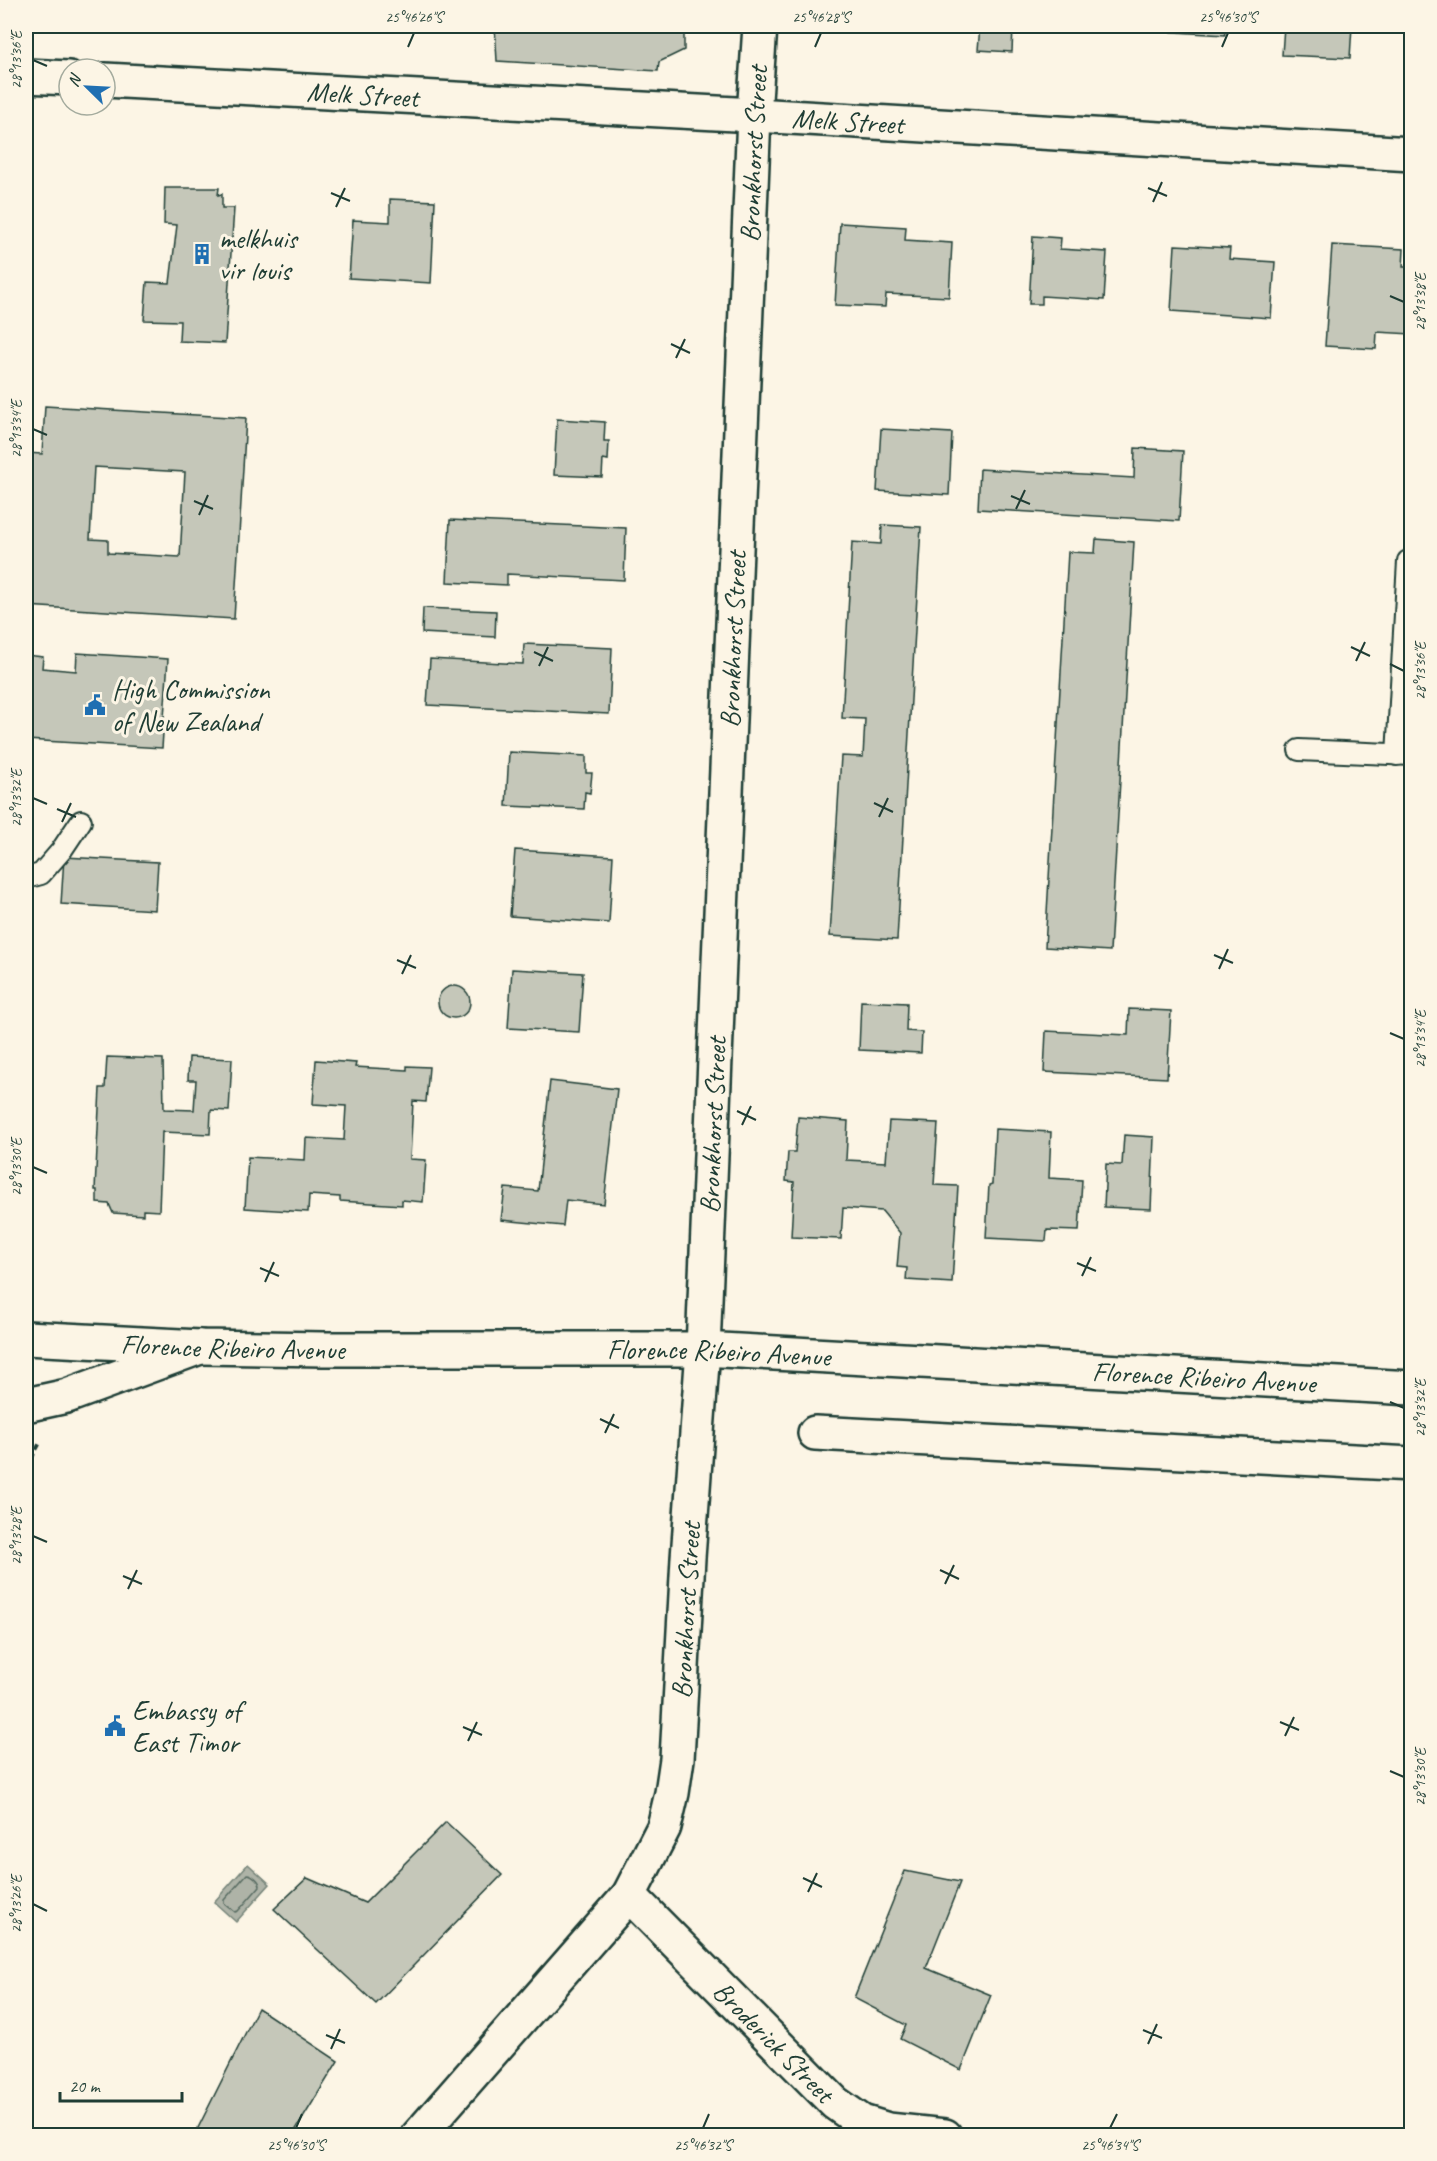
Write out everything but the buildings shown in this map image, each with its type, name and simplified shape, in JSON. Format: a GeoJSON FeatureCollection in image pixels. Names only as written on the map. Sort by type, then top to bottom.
{"type":"FeatureCollection","features":[{"type":"Feature","properties":{"kind":"street","name":"Bronkhorst Street"},"geometry":{"type":"LineString","coordinates":[[418,2136],[629,1895],[664,1827],[676,1770],[703,1349],[754,115],[760,26]]}},
{"type":"Feature","properties":{"kind":"street"},"geometry":{"type":"LineString","coordinates":[[26,76],[57,77]]}},
{"type":"Feature","properties":{"kind":"street","name":"Melk Street"},"geometry":{"type":"LineString","coordinates":[[117,81],[1412,154]]}},
{"type":"Feature","properties":{"kind":"street","name":"Florence Ribeiro Avenue"},"geometry":{"type":"LineString","coordinates":[[26,1338],[200,1347],[323,1349],[703,1349],[1412,1388]]}},
{"type":"Feature","properties":{"kind":"street"},"geometry":{"type":"LineString","coordinates":[[26,1405],[66,1396],[200,1347]]}},
{"type":"Feature","properties":{"kind":"street"},"geometry":{"type":"LineString","coordinates":[[815,1433],[1412,1464]]}},
{"type":"Feature","properties":{"kind":"street","name":"Broderick Street"},"geometry":{"type":"LineString","coordinates":[[629,1895],[835,2103],[862,2122],[888,2130],[945,2136]]}},
{"type":"Feature","properties":{"kind":"lane"},"geometry":{"type":"LineString","coordinates":[[1299,750],[1404,755],[1408,561]]}},
{"type":"Feature","properties":{"kind":"lane"},"geometry":{"type":"LineString","coordinates":[[26,879],[41,874],[61,851],[81,821]]}},
{"type":"Feature","properties":{"kind":"water"},"geometry":{"type":"Polygon","coordinates":[[[248,1864],[270,1884],[236,1922],[214,1902],[248,1864]]]}},
{"type":"Feature","properties":{"kind":"place","name":"melkhuis vir louis"},"geometry":{"type":"Point","coordinates":[202,254]}},
{"type":"Feature","properties":{"kind":"place","name":"High Commission of New Zealand"},"geometry":{"type":"Point","coordinates":[95,705]}},
{"type":"Feature","properties":{"kind":"place","name":"Embassy of East Timor"},"geometry":{"type":"Point","coordinates":[115,1726]}}]}
